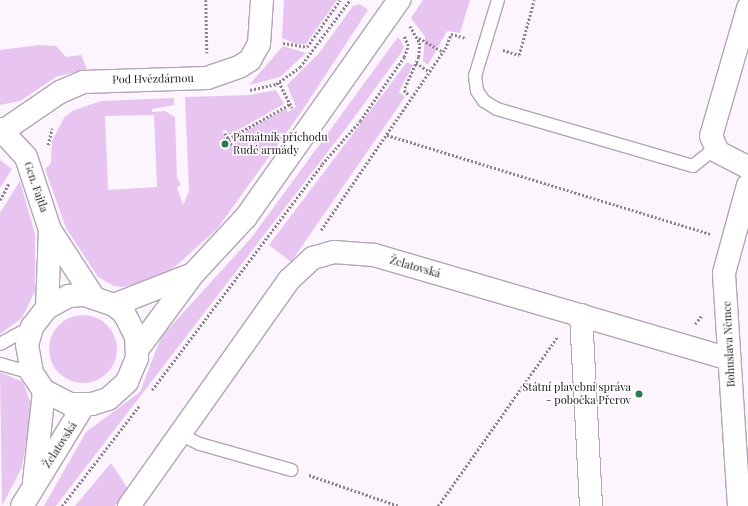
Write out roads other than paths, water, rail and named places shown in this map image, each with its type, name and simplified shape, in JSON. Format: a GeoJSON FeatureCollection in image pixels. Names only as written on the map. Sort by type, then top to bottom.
{"type":"FeatureCollection","features":[{"type":"Feature","properties":{"kind":"street","name":"Pod Hvězdárnou"},"geometry":{"type":"LineString","coordinates":[[1,131],[60,92],[83,82],[207,78],[239,67],[256,52],[262,25],[262,0]]}},
{"type":"Feature","properties":{"kind":"street","name":"Želatovská"},"geometry":{"type":"LineString","coordinates":[[137,350],[194,273],[246,217],[399,0]]}},
{"type":"Feature","properties":{"kind":"street"},"geometry":{"type":"LineString","coordinates":[[748,8],[711,136],[715,148],[748,167]]}},
{"type":"Feature","properties":{"kind":"street","name":"Gen. Fajtla"},"geometry":{"type":"LineString","coordinates":[[1,131],[26,157],[50,230],[93,296]]}},
{"type":"Feature","properties":{"kind":"street","name":"Bohuslava Němce"},"geometry":{"type":"LineString","coordinates":[[739,506],[724,273],[748,185]]}},
{"type":"Feature","properties":{"kind":"street","name":"Gen. Fajtla"},"geometry":{"type":"LineString","coordinates":[[47,308],[50,230]]}},
{"type":"Feature","properties":{"kind":"street","name":"Želatovská"},"geometry":{"type":"LineString","coordinates":[[129,506],[289,280],[304,265],[322,255],[361,252],[730,359]]}},
{"type":"Feature","properties":{"kind":"street","name":"Želatovská"},"geometry":{"type":"LineString","coordinates":[[114,305],[194,273]]}},
{"type":"Feature","properties":{"kind":"street","name":"Želatovská"},"geometry":{"type":"LineString","coordinates":[[69,296],[93,296],[114,305],[131,324],[137,350],[135,367],[122,388],[104,400],[84,404],[70,404],[44,391],[32,373],[27,355],[32,326],[47,308],[69,296]]}},
{"type":"Feature","properties":{"kind":"street"},"geometry":{"type":"LineString","coordinates":[[577,314],[591,506]]}},
{"type":"Feature","properties":{"kind":"street","name":"Želatovská"},"geometry":{"type":"LineString","coordinates":[[34,483],[44,391]]}},
{"type":"Feature","properties":{"kind":"street","name":"Želatovská"},"geometry":{"type":"LineString","coordinates":[[22,506],[34,483],[84,404]]}},
{"type":"Feature","properties":{"kind":"lane"},"geometry":{"type":"LineString","coordinates":[[498,0],[484,44],[476,76],[477,91],[484,101],[497,108],[693,166],[715,148]]}},
{"type":"Feature","properties":{"kind":"lane"},"geometry":{"type":"LineString","coordinates":[[0,344],[32,326]]}},
{"type":"Feature","properties":{"kind":"lane"},"geometry":{"type":"LineString","coordinates":[[0,364],[32,373]]}},
{"type":"Feature","properties":{"kind":"lane"},"geometry":{"type":"LineString","coordinates":[[180,434],[200,444],[292,470]]}},
{"type":"Feature","properties":{"kind":"place","name":"Památník příchodu Rudé armády"},"geometry":{"type":"Point","coordinates":[225,144]}},
{"type":"Feature","properties":{"kind":"place","name":"Státní plavební správa - pobočka Přerov"},"geometry":{"type":"Point","coordinates":[639,394]}}]}
